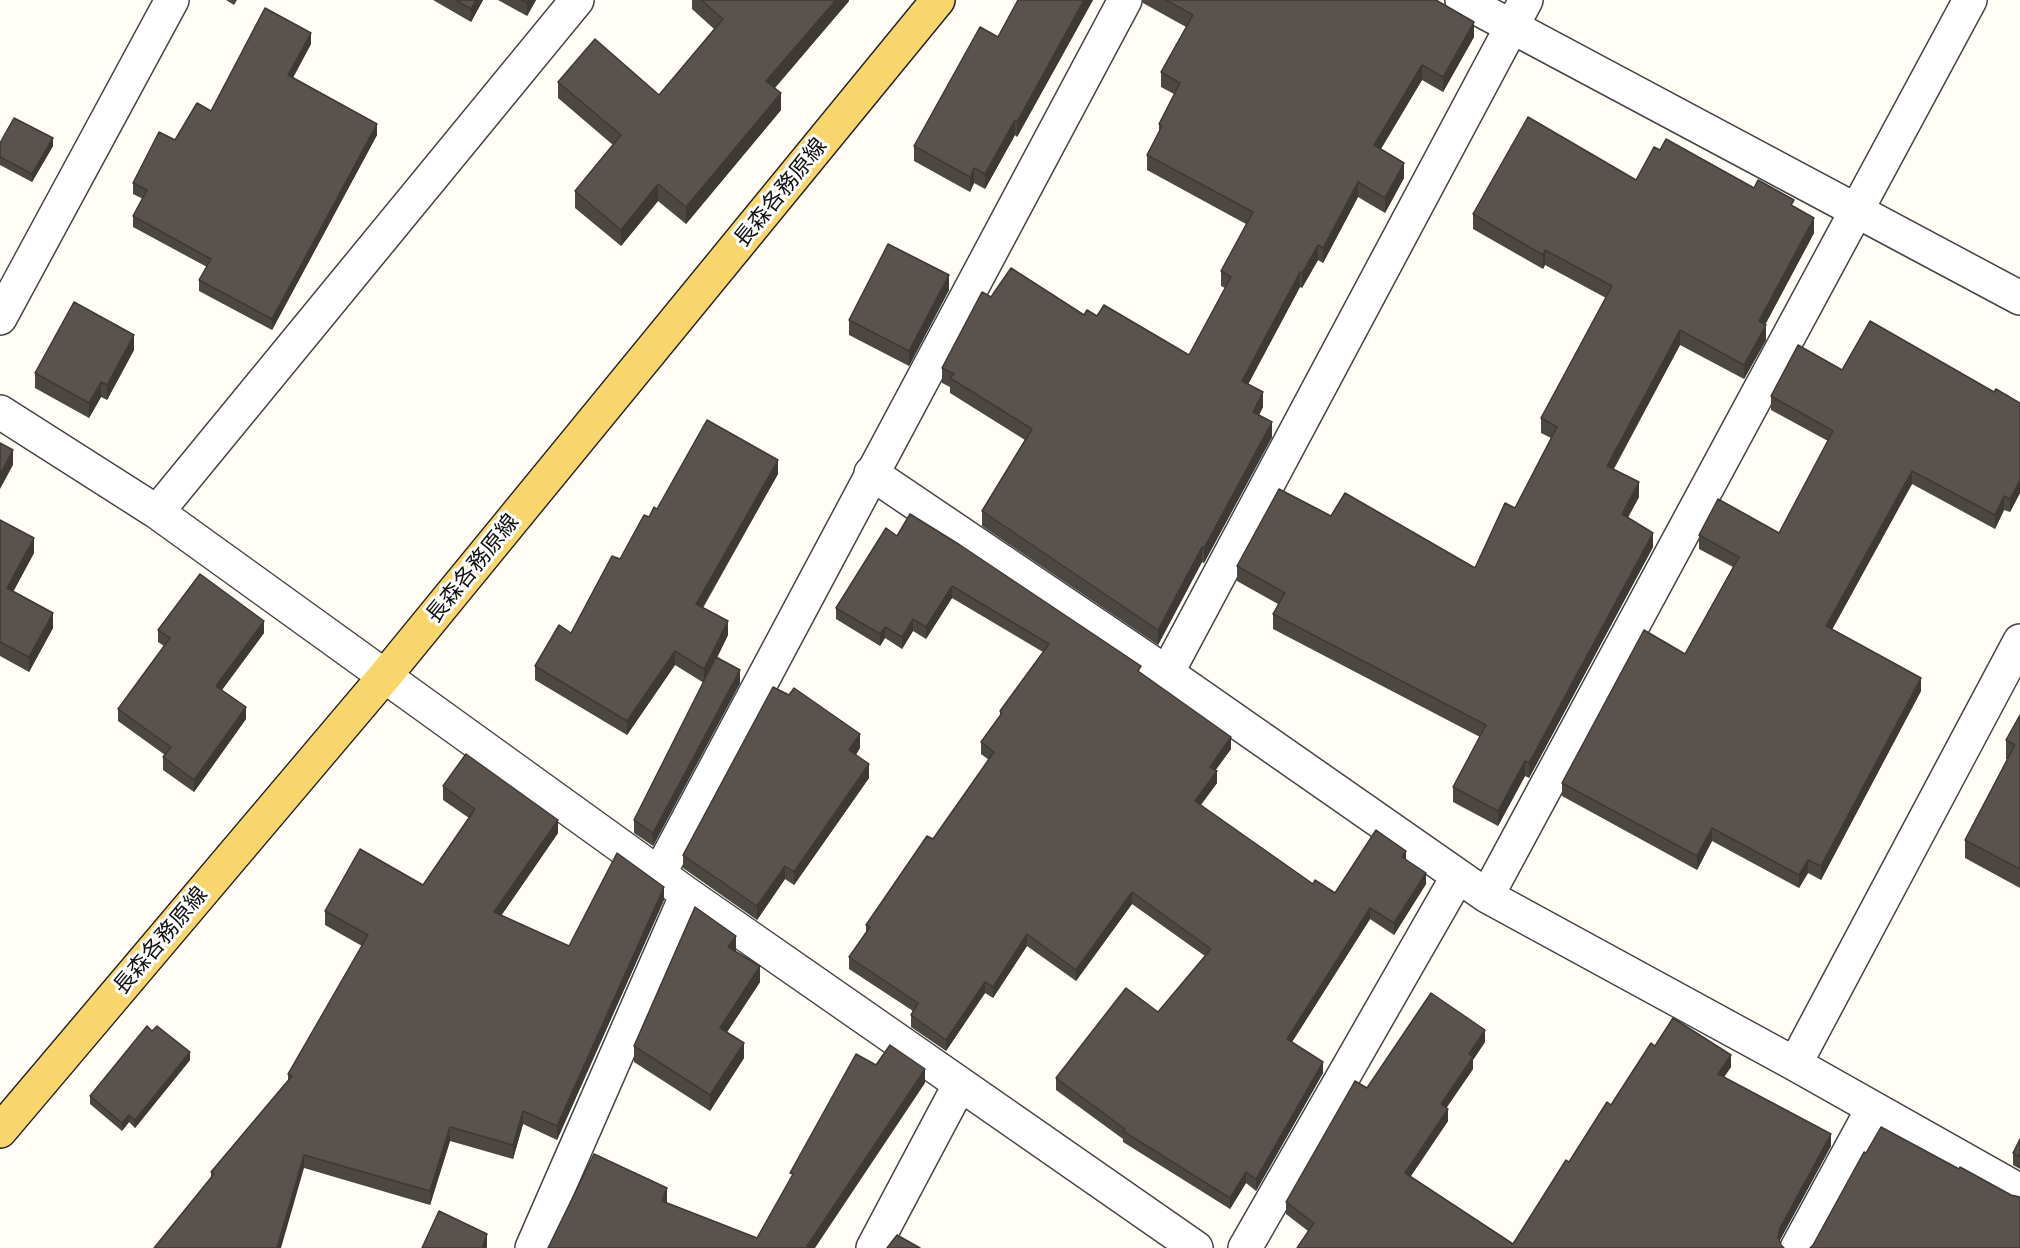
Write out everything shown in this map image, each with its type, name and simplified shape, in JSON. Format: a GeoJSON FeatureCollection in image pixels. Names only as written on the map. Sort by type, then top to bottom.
{"type":"FeatureCollection","features":[{"type":"Feature","properties":{"kind":"main road","name":"長森各務原線"},"geometry":{"type":"LineString","coordinates":[[0,1131],[384,677],[938,0]]}},
{"type":"Feature","properties":{"kind":"street"},"geometry":{"type":"LineString","coordinates":[[0,318],[172,0]]}},
{"type":"Feature","properties":{"kind":"street"},"geometry":{"type":"LineString","coordinates":[[158,512],[577,0]]}},
{"type":"Feature","properties":{"kind":"street"},"geometry":{"type":"LineString","coordinates":[[659,874],[1125,0]]}},
{"type":"Feature","properties":{"kind":"street"},"geometry":{"type":"LineString","coordinates":[[1462,0],[1519,13],[1856,210],[2020,298]]}},
{"type":"Feature","properties":{"kind":"street"},"geometry":{"type":"LineString","coordinates":[[1487,896],[1970,0]]}},
{"type":"Feature","properties":{"kind":"street"},"geometry":{"type":"LineString","coordinates":[[1167,673],[1519,13]]}},
{"type":"Feature","properties":{"kind":"street"},"geometry":{"type":"LineString","coordinates":[[0,412],[158,512],[687,894],[1196,1248]]}},
{"type":"Feature","properties":{"kind":"street"},"geometry":{"type":"LineString","coordinates":[[871,473],[1167,673],[1487,896],[1795,1064],[2020,1191]]}},
{"type":"Feature","properties":{"kind":"street"},"geometry":{"type":"LineString","coordinates":[[1795,1064],[2020,641]]}},
{"type":"Feature","properties":{"kind":"street"},"geometry":{"type":"LineString","coordinates":[[1245,1248],[1458,876]]}},
{"type":"Feature","properties":{"kind":"street"},"geometry":{"type":"LineString","coordinates":[[532,1248],[687,894]]}},
{"type":"Feature","properties":{"kind":"street"},"geometry":{"type":"LineString","coordinates":[[873,1248],[960,1084]]}},
{"type":"Feature","properties":{"kind":"street"},"geometry":{"type":"LineString","coordinates":[[1797,1248],[1873,1108]]}},
{"type":"Feature","properties":{"kind":"building"},"geometry":{"type":"Polygon","coordinates":[[[456,0],[476,0],[471,9],[456,0]]]}},
{"type":"Feature","properties":{"kind":"building"},"geometry":{"type":"Polygon","coordinates":[[[701,0],[836,0],[766,81],[781,93],[686,207],[658,184],[621,230],[575,191],[621,135],[558,82],[595,39],[659,95],[723,19],[701,0]]]}},
{"type":"Feature","properties":{"kind":"building"},"geometry":{"type":"Polygon","coordinates":[[[1018,0],[1084,0],[1017,122],[1015,120],[985,174],[974,168],[970,177],[914,146],[980,27],[998,37],[1018,0]]]}},
{"type":"Feature","properties":{"kind":"building"},"geometry":{"type":"Polygon","coordinates":[[[1166,0],[1436,0],[1474,22],[1443,77],[1422,65],[1374,145],[1404,163],[1385,198],[1358,182],[1323,248],[1318,245],[1302,273],[1300,272],[1242,381],[1263,392],[1253,412],[1272,422],[1158,630],[982,511],[1032,429],[950,378],[954,374],[942,368],[982,292],[991,297],[1011,268],[1084,315],[1087,310],[1097,316],[1104,305],[1189,355],[1231,277],[1221,271],[1253,212],[1147,155],[1162,126],[1159,124],[1180,83],[1161,72],[1193,15],[1166,0]]]}},
{"type":"Feature","properties":{"kind":"building"},"geometry":{"type":"Polygon","coordinates":[[[265,8],[311,33],[288,75],[377,124],[272,319],[199,280],[211,259],[133,216],[147,190],[133,183],[159,132],[175,140],[197,103],[211,111],[265,8]]]}},
{"type":"Feature","properties":{"kind":"building"},"geometry":{"type":"Polygon","coordinates":[[[1528,117],[1636,180],[1654,147],[1660,150],[1666,139],[1754,188],[1758,180],[1794,200],[1791,205],[1814,218],[1759,321],[1766,325],[1744,365],[1680,330],[1607,466],[1639,482],[1622,514],[1653,533],[1529,763],[1525,761],[1498,811],[1453,787],[1486,725],[1273,614],[1285,593],[1237,566],[1279,489],[1331,516],[1345,493],[1475,568],[1505,503],[1515,508],[1557,427],[1541,418],[1612,286],[1545,250],[1543,255],[1473,214],[1528,117]]]}},
{"type":"Feature","properties":{"kind":"building"},"geometry":{"type":"Polygon","coordinates":[[[14,118],[53,138],[32,174],[0,157],[0,143],[14,118]]]}},
{"type":"Feature","properties":{"kind":"building"},"geometry":{"type":"Polygon","coordinates":[[[888,244],[949,275],[909,351],[849,320],[888,244]]]}},
{"type":"Feature","properties":{"kind":"building"},"geometry":{"type":"Polygon","coordinates":[[[74,302],[134,335],[107,385],[101,382],[89,403],[35,373],[74,302]]]}},
{"type":"Feature","properties":{"kind":"building"},"geometry":{"type":"Polygon","coordinates":[[[1870,321],[1994,392],[1996,389],[2020,403],[2020,480],[2010,499],[2004,496],[1995,515],[1912,471],[1826,626],[1921,678],[1821,866],[1808,860],[1799,875],[1712,828],[1697,856],[1562,783],[1644,630],[1685,654],[1739,557],[1699,535],[1718,499],[1779,533],[1833,431],[1771,396],[1798,345],[1842,370],[1870,321]]]}},
{"type":"Feature","properties":{"kind":"building"},"geometry":{"type":"Polygon","coordinates":[[[707,420],[778,460],[696,604],[728,621],[704,669],[675,651],[627,721],[535,666],[559,625],[571,633],[612,556],[620,559],[644,515],[649,517],[654,507],[657,509],[707,420]]]}},
{"type":"Feature","properties":{"kind":"building"},"geometry":{"type":"Polygon","coordinates":[[[0,443],[13,450],[0,475],[0,443]]]}},
{"type":"Feature","properties":{"kind":"building"},"geometry":{"type":"Polygon","coordinates":[[[910,514],[1141,666],[1138,671],[1231,737],[1210,767],[1217,771],[1195,801],[1313,884],[1315,880],[1335,893],[1376,830],[1406,851],[1402,857],[1426,873],[1394,923],[1370,908],[1287,1039],[1323,1062],[1256,1179],[1246,1172],[1230,1198],[1123,1131],[1125,1129],[1056,1078],[1126,988],[1158,1012],[1211,949],[1132,892],[1076,970],[1027,934],[993,987],[985,982],[946,1040],[911,1015],[918,1003],[849,957],[870,927],[866,925],[927,836],[933,839],[994,752],[981,742],[1002,713],[1000,711],[1049,644],[952,586],[926,627],[913,619],[902,637],[885,627],[880,634],[836,608],[886,528],[897,536],[910,514]]]}},
{"type":"Feature","properties":{"kind":"building"},"geometry":{"type":"Polygon","coordinates":[[[0,520],[34,538],[7,588],[53,613],[29,657],[0,642],[0,520]]]}},
{"type":"Feature","properties":{"kind":"building"},"geometry":{"type":"Polygon","coordinates":[[[200,574],[264,621],[216,686],[246,707],[194,780],[163,757],[171,747],[118,709],[170,638],[158,630],[200,574]]]}},
{"type":"Feature","properties":{"kind":"building"},"geometry":{"type":"Polygon","coordinates":[[[716,657],[740,670],[653,833],[634,820],[716,657]]]}},
{"type":"Feature","properties":{"kind":"building"},"geometry":{"type":"Polygon","coordinates":[[[773,687],[789,695],[794,688],[860,734],[849,750],[869,764],[794,872],[785,866],[757,906],[683,855],[773,687]]]}},
{"type":"Feature","properties":{"kind":"building"},"geometry":{"type":"Polygon","coordinates":[[[2020,715],[2020,869],[1965,840],[2015,745],[2006,740],[2020,715]]]}},
{"type":"Feature","properties":{"kind":"building"},"geometry":{"type":"Polygon","coordinates":[[[466,754],[558,820],[494,912],[569,946],[617,853],[664,887],[557,1126],[523,1111],[513,1145],[450,1127],[430,1191],[304,1155],[277,1248],[154,1248],[214,1174],[211,1172],[292,1076],[288,1074],[368,935],[325,911],[360,849],[423,885],[475,809],[443,786],[466,754]]]}},
{"type":"Feature","properties":{"kind":"building"},"geometry":{"type":"Polygon","coordinates":[[[695,907],[736,936],[728,947],[760,966],[720,1028],[744,1043],[710,1095],[634,1046],[695,907]]]}},
{"type":"Feature","properties":{"kind":"building"},"geometry":{"type":"Polygon","coordinates":[[[1431,993],[1485,1030],[1469,1054],[1473,1057],[1441,1104],[1448,1109],[1405,1173],[1513,1244],[1566,1160],[1569,1162],[1607,1102],[1611,1105],[1651,1043],[1655,1046],[1673,1018],[1731,1055],[1718,1074],[1831,1134],[1780,1228],[1778,1237],[1784,1248],[1297,1248],[1314,1223],[1286,1202],[1355,1081],[1367,1088],[1431,993]]]}},
{"type":"Feature","properties":{"kind":"building"},"geometry":{"type":"Polygon","coordinates":[[[147,1026],[152,1031],[157,1026],[190,1052],[135,1120],[129,1115],[122,1123],[90,1096],[147,1026]]]}},
{"type":"Feature","properties":{"kind":"building"},"geometry":{"type":"Polygon","coordinates":[[[890,1045],[925,1069],[807,1246],[810,1248],[548,1248],[594,1154],[667,1188],[662,1201],[757,1238],[856,1054],[876,1065],[890,1045]]]}},
{"type":"Feature","properties":{"kind":"building"},"geometry":{"type":"Polygon","coordinates":[[[1881,1127],[1959,1169],[1960,1167],[2011,1195],[2020,1197],[2020,1248],[1810,1248],[1864,1152],[1866,1153],[1881,1127]]]}},
{"type":"Feature","properties":{"kind":"building"},"geometry":{"type":"Polygon","coordinates":[[[2020,1139],[2020,1157],[2013,1153],[2020,1139]]]}},
{"type":"Feature","properties":{"kind":"building"},"geometry":{"type":"Polygon","coordinates":[[[439,1211],[487,1234],[482,1248],[422,1248],[439,1211]]]}},
{"type":"Feature","properties":{"kind":"building"},"geometry":{"type":"Polygon","coordinates":[[[897,1235],[920,1248],[887,1248],[897,1235]]]}}]}
